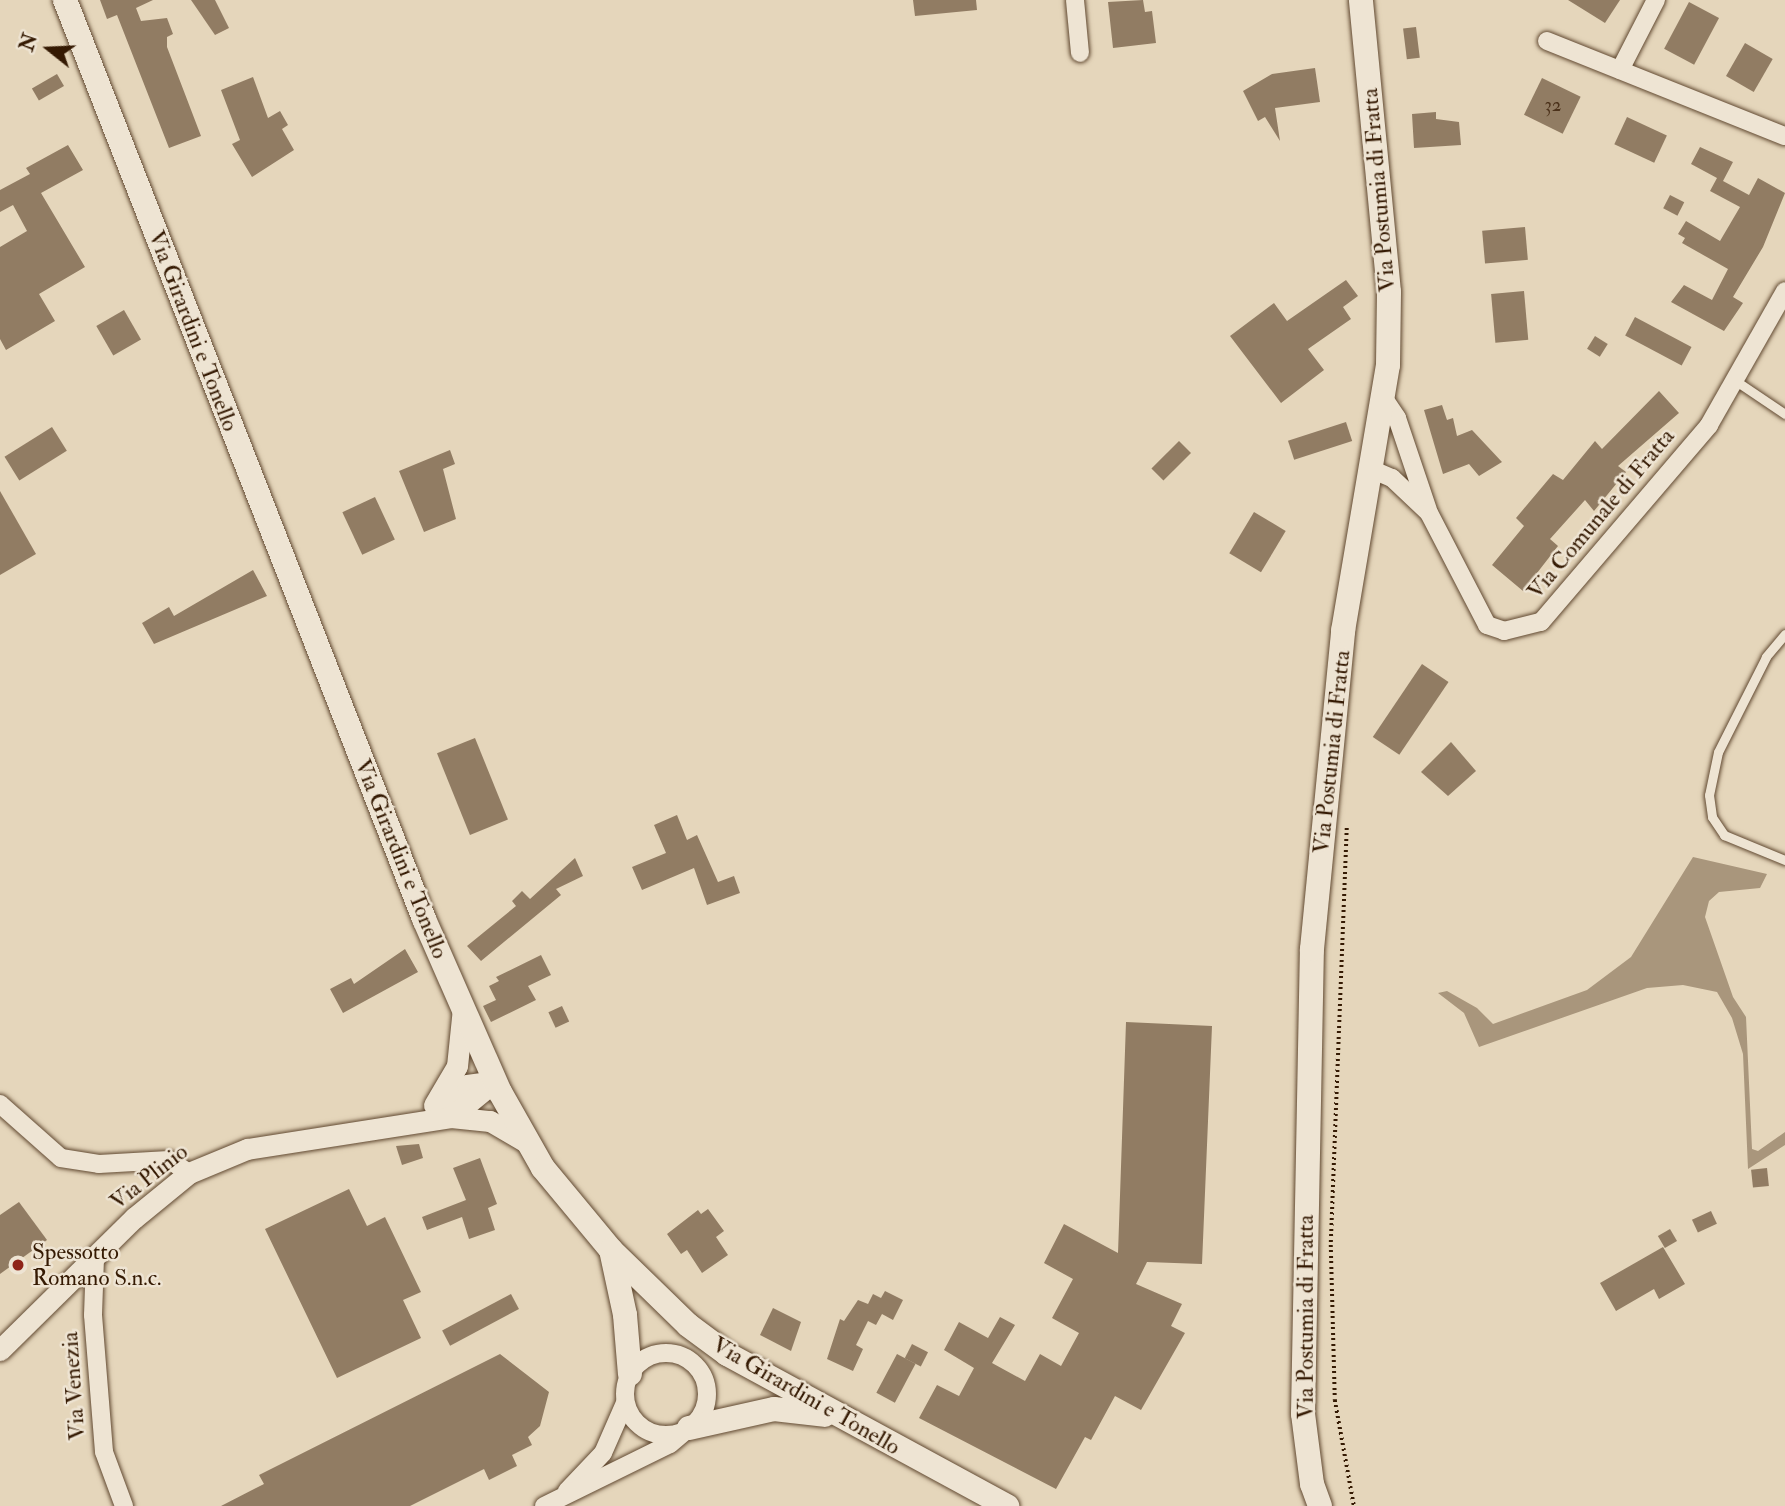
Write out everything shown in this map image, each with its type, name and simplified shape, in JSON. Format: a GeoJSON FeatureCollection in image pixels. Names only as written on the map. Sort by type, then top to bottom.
{"type":"FeatureCollection","features":[{"type":"Feature","properties":{"kind":"main road","name":"Via Girardini e Tonello"},"geometry":{"type":"LineString","coordinates":[[65,0],[419,906],[495,1081],[528,1143],[611,1250],[688,1325],[769,1380],[1007,1506]]}},
{"type":"Feature","properties":{"kind":"main road","name":"Via Postumia di Fratta"},"geometry":{"type":"LineString","coordinates":[[1320,1506],[1312,1484],[1303,1414],[1312,948],[1343,631],[1385,400],[1389,292],[1362,0]]}},
{"type":"Feature","properties":{"kind":"main road"},"geometry":{"type":"LineString","coordinates":[[611,1250],[625,1315],[630,1374]]}},
{"type":"Feature","properties":{"kind":"main road"},"geometry":{"type":"LineString","coordinates":[[687,1429],[774,1409],[836,1416]]}},
{"type":"Feature","properties":{"kind":"street"},"geometry":{"type":"LineString","coordinates":[[1075,0],[1080,53]]}},
{"type":"Feature","properties":{"kind":"street"},"geometry":{"type":"LineString","coordinates":[[1620,70],[1656,0]]}},
{"type":"Feature","properties":{"kind":"street"},"geometry":{"type":"LineString","coordinates":[[1548,41],[1785,136]]}},
{"type":"Feature","properties":{"kind":"street","name":"Via Comunale di Fratta"},"geometry":{"type":"LineString","coordinates":[[1373,470],[1392,478],[1429,513],[1476,611],[1487,625],[1504,631],[1524,630],[1541,622],[1558,605],[1709,425],[1785,290]]}},
{"type":"Feature","properties":{"kind":"street"},"geometry":{"type":"LineString","coordinates":[[1385,400],[1397,418],[1429,513]]}},
{"type":"Feature","properties":{"kind":"street"},"geometry":{"type":"LineString","coordinates":[[463,1008],[457,1066],[442,1111],[490,1121],[528,1143]]}},
{"type":"Feature","properties":{"kind":"street","name":"Via Plinio"},"geometry":{"type":"LineString","coordinates":[[0,1350],[94,1258],[189,1173],[247,1149],[415,1120],[442,1111],[467,1085],[495,1081]]}},
{"type":"Feature","properties":{"kind":"street"},"geometry":{"type":"LineString","coordinates":[[0,1104],[61,1158],[100,1164],[169,1160],[189,1173]]}},
{"type":"Feature","properties":{"kind":"street","name":"Via Venezia"},"geometry":{"type":"LineString","coordinates":[[94,1258],[93,1315],[104,1452],[124,1506]]}},
{"type":"Feature","properties":{"kind":"street"},"geometry":{"type":"LineString","coordinates":[[544,1506],[670,1444],[687,1429],[704,1409],[707,1397],[701,1373],[693,1363],[671,1353],[659,1353],[637,1364],[630,1374],[625,1403],[603,1453],[562,1496]]}},
{"type":"Feature","properties":{"kind":"street"},"geometry":{"type":"LineString","coordinates":[[625,1403],[644,1429],[665,1435],[687,1429]]}},
{"type":"Feature","properties":{"kind":"lane"},"geometry":{"type":"LineString","coordinates":[[1736,381],[1785,414]]}},
{"type":"Feature","properties":{"kind":"lane"},"geometry":{"type":"LineString","coordinates":[[1785,634],[1766,657],[1718,752],[1709,794],[1712,817],[1724,835],[1785,860]]}},
{"type":"Feature","properties":{"kind":"path"},"geometry":{"type":"LineString","coordinates":[[1347,822],[1331,1245],[1335,1400],[1354,1506]]}},
{"type":"Feature","properties":{"kind":"shaded area"},"geometry":{"type":"Polygon","coordinates":[[[1693,857],[1767,874],[1760,888],[1719,892],[1709,901],[1705,917],[1733,997],[1746,1017],[1752,1149],[1758,1151],[1785,1132],[1785,1145],[1748,1169],[1743,1054],[1732,1018],[1717,992],[1683,985],[1647,988],[1479,1047],[1464,1013],[1438,993],[1447,991],[1477,1008],[1493,1024],[1587,990],[1631,957],[1693,857]]]}},
{"type":"Feature","properties":{"kind":"building"},"geometry":{"type":"Polygon","coordinates":[[[100,0],[153,0],[136,8],[141,21],[167,18],[173,34],[167,37],[167,47],[201,136],[169,148],[117,15],[107,19],[100,0]]]}},
{"type":"Feature","properties":{"kind":"building"},"geometry":{"type":"Polygon","coordinates":[[[191,0],[215,0],[229,28],[215,35],[191,0]]]}},
{"type":"Feature","properties":{"kind":"building"},"geometry":{"type":"Polygon","coordinates":[[[913,0],[976,0],[977,10],[915,16],[913,0]]]}},
{"type":"Feature","properties":{"kind":"building"},"geometry":{"type":"Polygon","coordinates":[[[1143,0],[1145,12],[1152,11],[1156,43],[1113,48],[1108,2],[1143,0]]]}},
{"type":"Feature","properties":{"kind":"building"},"geometry":{"type":"Polygon","coordinates":[[[1568,0],[1620,0],[1605,23],[1568,0]]]}},
{"type":"Feature","properties":{"kind":"building"},"geometry":{"type":"Polygon","coordinates":[[[1689,2],[1719,18],[1694,65],[1664,49],[1689,2]]]}},
{"type":"Feature","properties":{"kind":"building"},"geometry":{"type":"Polygon","coordinates":[[[1416,27],[1420,58],[1407,59],[1403,29],[1416,27]]]}},
{"type":"Feature","properties":{"kind":"building"},"geometry":{"type":"Polygon","coordinates":[[[1745,43],[1773,59],[1754,92],[1726,76],[1745,43]]]}},
{"type":"Feature","properties":{"kind":"building"},"geometry":{"type":"Polygon","coordinates":[[[1315,68],[1320,102],[1275,108],[1280,141],[1265,117],[1258,121],[1243,91],[1272,74],[1315,68]]]}},
{"type":"Feature","properties":{"kind":"building"},"geometry":{"type":"Polygon","coordinates":[[[57,74],[64,86],[39,101],[32,88],[57,74]]]}},
{"type":"Feature","properties":{"kind":"building"},"geometry":{"type":"Polygon","coordinates":[[[253,77],[268,118],[280,111],[288,125],[282,129],[294,150],[252,177],[232,144],[240,140],[221,90],[253,77]]]}},
{"type":"Feature","properties":{"kind":"building"},"geometry":{"type":"Polygon","coordinates":[[[1542,78],[1581,97],[1563,134],[1524,115],[1542,78]]]}},
{"type":"Feature","properties":{"kind":"building"},"geometry":{"type":"Polygon","coordinates":[[[1436,112],[1436,119],[1459,122],[1461,145],[1414,148],[1412,114],[1436,112]]]}},
{"type":"Feature","properties":{"kind":"building"},"geometry":{"type":"Polygon","coordinates":[[[1627,117],[1667,136],[1654,163],[1614,144],[1627,117]]]}},
{"type":"Feature","properties":{"kind":"building"},"geometry":{"type":"Polygon","coordinates":[[[68,145],[83,170],[41,193],[85,267],[39,294],[55,321],[6,350],[0,339],[0,247],[27,231],[13,205],[0,212],[0,190],[30,174],[26,168],[68,145]]]}},
{"type":"Feature","properties":{"kind":"building"},"geometry":{"type":"Polygon","coordinates":[[[1700,147],[1733,162],[1723,181],[1749,195],[1758,178],[1785,193],[1763,247],[1733,297],[1743,303],[1724,331],[1671,302],[1684,285],[1712,300],[1728,269],[1682,243],[1685,238],[1678,234],[1686,221],[1720,241],[1740,207],[1710,191],[1717,178],[1691,164],[1700,147]]]}},
{"type":"Feature","properties":{"kind":"building"},"geometry":{"type":"Polygon","coordinates":[[[1670,195],[1684,202],[1677,216],[1663,208],[1670,195]]]}},
{"type":"Feature","properties":{"kind":"building"},"geometry":{"type":"Polygon","coordinates":[[[1525,227],[1528,260],[1485,264],[1482,231],[1525,227]]]}},
{"type":"Feature","properties":{"kind":"building"},"geometry":{"type":"Polygon","coordinates":[[[1346,280],[1358,296],[1343,307],[1351,319],[1308,349],[1324,370],[1281,403],[1230,336],[1274,303],[1287,321],[1346,280]]]}},
{"type":"Feature","properties":{"kind":"building"},"geometry":{"type":"Polygon","coordinates":[[[1524,291],[1528,340],[1495,343],[1491,294],[1524,291]]]}},
{"type":"Feature","properties":{"kind":"building"},"geometry":{"type":"Polygon","coordinates":[[[124,310],[141,339],[113,355],[96,326],[124,310]]]}},
{"type":"Feature","properties":{"kind":"building"},"geometry":{"type":"Polygon","coordinates":[[[1635,317],[1692,347],[1682,366],[1625,336],[1635,317]]]}},
{"type":"Feature","properties":{"kind":"building"},"geometry":{"type":"Polygon","coordinates":[[[1595,336],[1608,344],[1600,357],[1587,349],[1595,336]]]}},
{"type":"Feature","properties":{"kind":"building"},"geometry":{"type":"Polygon","coordinates":[[[1659,391],[1679,413],[1618,466],[1626,472],[1594,511],[1585,500],[1550,539],[1558,546],[1523,591],[1492,565],[1524,526],[1516,518],[1553,474],[1563,480],[1595,441],[1602,449],[1659,391]]]}},
{"type":"Feature","properties":{"kind":"building"},"geometry":{"type":"Polygon","coordinates":[[[1442,405],[1447,420],[1453,418],[1457,436],[1472,430],[1502,462],[1479,476],[1469,464],[1443,474],[1424,410],[1442,405]]]}},
{"type":"Feature","properties":{"kind":"building"},"geometry":{"type":"Polygon","coordinates":[[[1346,422],[1352,441],[1294,460],[1288,441],[1346,422]]]}},
{"type":"Feature","properties":{"kind":"building"},"geometry":{"type":"Polygon","coordinates":[[[52,427],[67,451],[19,480],[5,457],[52,427]]]}},
{"type":"Feature","properties":{"kind":"building"},"geometry":{"type":"Polygon","coordinates":[[[1179,441],[1191,453],[1163,481],[1151,469],[1179,441]]]}},
{"type":"Feature","properties":{"kind":"building"},"geometry":{"type":"Polygon","coordinates":[[[450,450],[455,464],[443,469],[456,519],[424,532],[399,471],[450,450]]]}},
{"type":"Feature","properties":{"kind":"building"},"geometry":{"type":"Polygon","coordinates":[[[0,491],[36,554],[0,575],[0,491]]]}},
{"type":"Feature","properties":{"kind":"building"},"geometry":{"type":"Polygon","coordinates":[[[375,497],[395,540],[362,555],[342,512],[375,497]]]}},
{"type":"Feature","properties":{"kind":"building"},"geometry":{"type":"Polygon","coordinates":[[[1254,512],[1286,531],[1261,572],[1229,553],[1254,512]]]}},
{"type":"Feature","properties":{"kind":"building"},"geometry":{"type":"Polygon","coordinates":[[[253,570],[267,596],[154,644],[142,623],[169,607],[174,616],[253,570]]]}},
{"type":"Feature","properties":{"kind":"building"},"geometry":{"type":"Polygon","coordinates":[[[1422,664],[1449,682],[1399,755],[1373,737],[1422,664]]]}},
{"type":"Feature","properties":{"kind":"building"},"geometry":{"type":"Polygon","coordinates":[[[475,738],[508,820],[470,835],[437,753],[475,738]]]}},
{"type":"Feature","properties":{"kind":"building"},"geometry":{"type":"Polygon","coordinates":[[[1451,742],[1476,771],[1448,796],[1421,772],[1451,742]]]}},
{"type":"Feature","properties":{"kind":"building"},"geometry":{"type":"Polygon","coordinates":[[[677,815],[687,840],[697,835],[718,882],[734,876],[740,893],[707,905],[694,868],[642,890],[632,867],[666,853],[654,825],[677,815]]]}},
{"type":"Feature","properties":{"kind":"building"},"geometry":{"type":"Polygon","coordinates":[[[575,858],[583,876],[556,889],[561,895],[481,961],[467,946],[516,906],[512,901],[522,891],[530,899],[575,858]]]}},
{"type":"Feature","properties":{"kind":"building"},"geometry":{"type":"Polygon","coordinates":[[[405,949],[418,972],[343,1013],[330,989],[351,978],[354,984],[405,949]]]}},
{"type":"Feature","properties":{"kind":"building"},"geometry":{"type":"Polygon","coordinates":[[[541,955],[551,975],[528,986],[536,1000],[491,1022],[483,1006],[496,1000],[489,986],[499,981],[496,977],[541,955]]]}},
{"type":"Feature","properties":{"kind":"building"},"geometry":{"type":"Polygon","coordinates":[[[562,1006],[569,1021],[556,1028],[548,1012],[562,1006]]]}},
{"type":"Feature","properties":{"kind":"building"},"geometry":{"type":"Polygon","coordinates":[[[1126,1022],[1212,1026],[1202,1264],[1147,1262],[1136,1284],[1182,1304],[1171,1326],[1185,1333],[1141,1410],[1115,1396],[1091,1440],[1085,1437],[1056,1489],[919,1418],[937,1385],[959,1396],[974,1368],[944,1350],[959,1322],[988,1338],[1000,1317],[1015,1325],[992,1363],[1025,1381],[1040,1354],[1061,1366],[1079,1333],[1052,1318],[1073,1279],[1044,1263],[1064,1224],[1118,1253],[1126,1022]]]}},
{"type":"Feature","properties":{"kind":"building"},"geometry":{"type":"Polygon","coordinates":[[[419,1144],[423,1158],[402,1165],[396,1146],[419,1144]]]}},
{"type":"Feature","properties":{"kind":"building"},"geometry":{"type":"Polygon","coordinates":[[[480,1158],[497,1204],[488,1208],[495,1230],[469,1239],[462,1217],[427,1230],[422,1217],[466,1200],[453,1168],[480,1158]]]}},
{"type":"Feature","properties":{"kind":"building"},"geometry":{"type":"Polygon","coordinates":[[[1767,1168],[1769,1186],[1753,1188],[1751,1170],[1767,1168]]]}},
{"type":"Feature","properties":{"kind":"building"},"geometry":{"type":"Polygon","coordinates":[[[349,1189],[367,1226],[385,1217],[421,1292],[403,1300],[421,1338],[337,1378],[265,1229],[349,1189]]]}},
{"type":"Feature","properties":{"kind":"building"},"geometry":{"type":"Polygon","coordinates":[[[19,1202],[47,1240],[0,1274],[0,1215],[19,1202]]]}},
{"type":"Feature","properties":{"kind":"building"},"geometry":{"type":"Polygon","coordinates":[[[708,1209],[724,1231],[716,1237],[728,1255],[702,1273],[687,1250],[681,1254],[667,1234],[698,1210],[701,1214],[708,1209]]]}},
{"type":"Feature","properties":{"kind":"building"},"geometry":{"type":"Polygon","coordinates":[[[1711,1211],[1717,1224],[1698,1233],[1692,1220],[1711,1211]]]}},
{"type":"Feature","properties":{"kind":"building"},"geometry":{"type":"Polygon","coordinates":[[[1670,1229],[1677,1241],[1665,1248],[1658,1236],[1670,1229]]]}},
{"type":"Feature","properties":{"kind":"building"},"geometry":{"type":"Polygon","coordinates":[[[1663,1247],[1685,1284],[1659,1299],[1654,1289],[1616,1311],[1600,1283],[1663,1247]]]}},
{"type":"Feature","properties":{"kind":"building"},"geometry":{"type":"Polygon","coordinates":[[[885,1291],[903,1300],[893,1320],[882,1314],[876,1325],[868,1321],[856,1345],[863,1349],[853,1371],[827,1359],[840,1319],[844,1321],[858,1300],[868,1304],[873,1294],[881,1298],[885,1291]]]}},
{"type":"Feature","properties":{"kind":"building"},"geometry":{"type":"Polygon","coordinates":[[[511,1294],[519,1309],[450,1346],[442,1331],[511,1294]]]}},
{"type":"Feature","properties":{"kind":"building"},"geometry":{"type":"Polygon","coordinates":[[[773,1308],[801,1322],[791,1351],[760,1335],[773,1308]]]}},
{"type":"Feature","properties":{"kind":"building"},"geometry":{"type":"Polygon","coordinates":[[[912,1344],[928,1352],[921,1366],[905,1358],[912,1344]]]}},
{"type":"Feature","properties":{"kind":"building"},"geometry":{"type":"Polygon","coordinates":[[[500,1354],[549,1392],[540,1426],[528,1437],[532,1445],[512,1455],[517,1466],[489,1480],[484,1469],[410,1506],[221,1506],[264,1484],[259,1475],[500,1354]]]}},
{"type":"Feature","properties":{"kind":"building"},"geometry":{"type":"Polygon","coordinates":[[[897,1354],[916,1364],[895,1403],[876,1393],[897,1354]]]}},
{"type":"Feature","properties":{"kind":"place","name":"Spessotto Romano S.n.c."},"geometry":{"type":"Point","coordinates":[18,1265]}}]}
